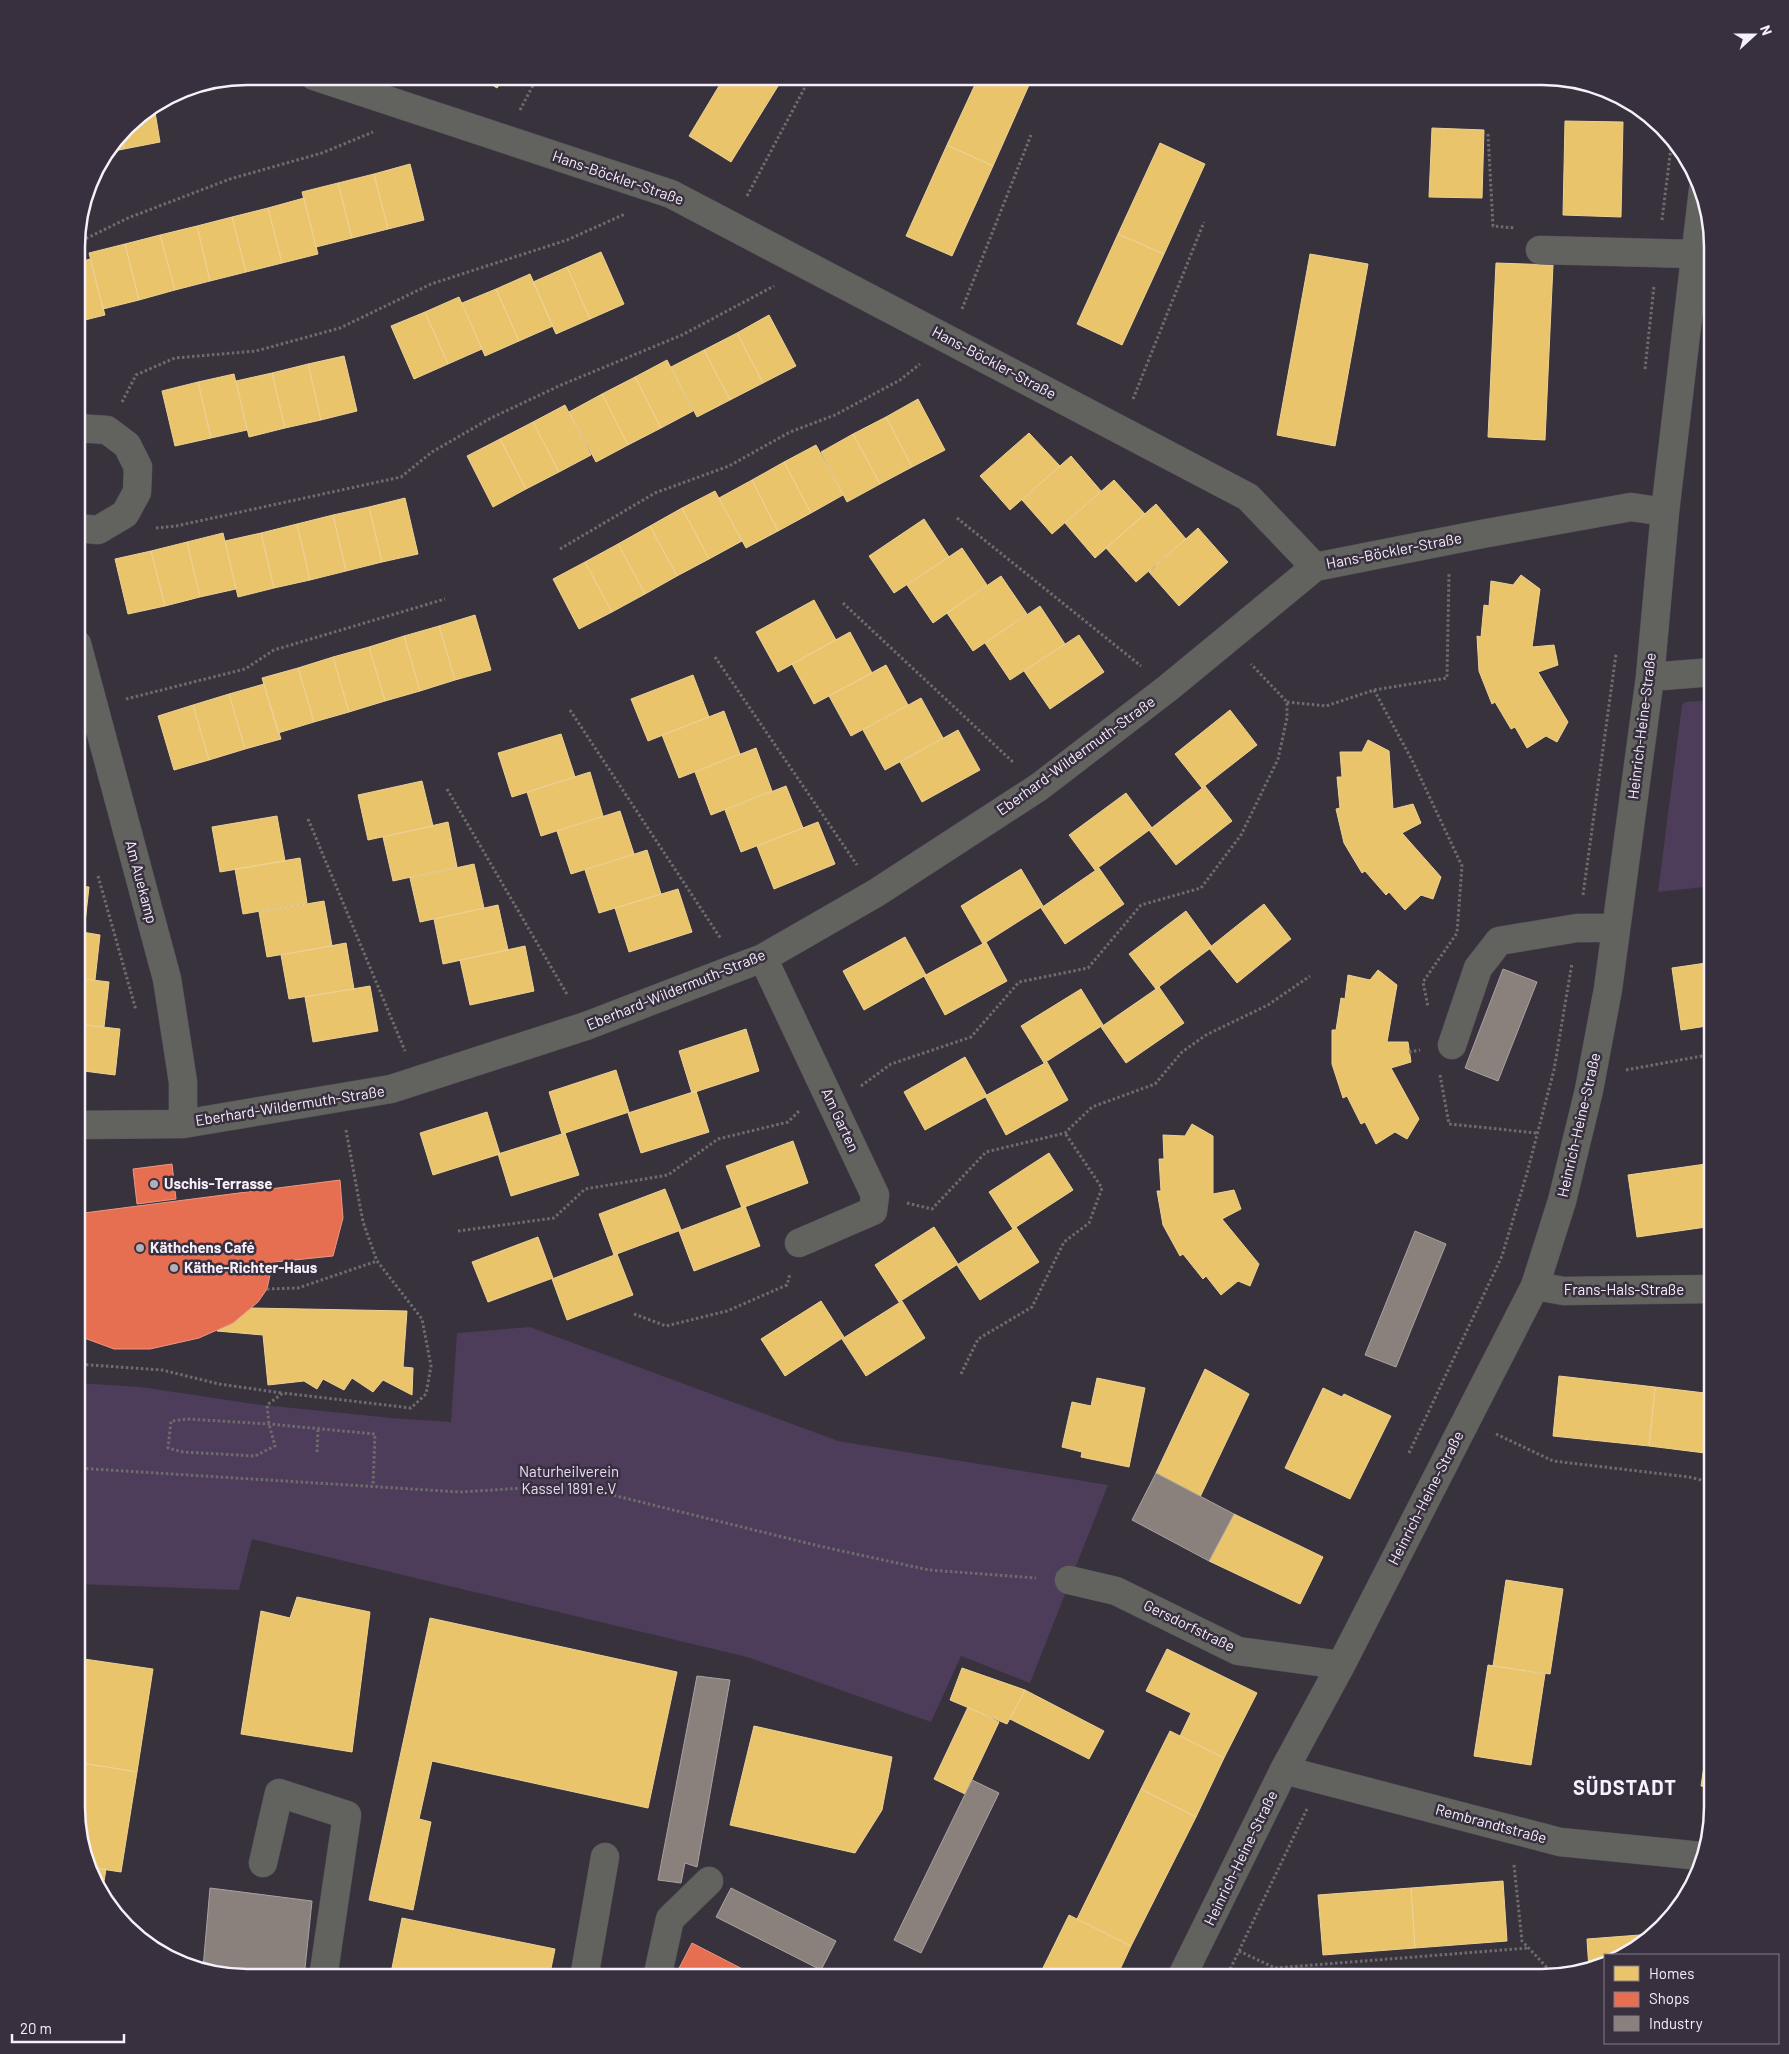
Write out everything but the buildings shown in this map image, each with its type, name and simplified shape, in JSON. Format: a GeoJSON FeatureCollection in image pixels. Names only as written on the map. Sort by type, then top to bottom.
{"type":"FeatureCollection","features":[{"type":"Feature","properties":{"kind":"street","name":"Hans-Böckler-Straße"},"geometry":{"type":"LineString","coordinates":[[341,85],[671,194],[1248,497],[1315,568],[1450,540],[1631,507],[1665,512]]}},
{"type":"Feature","properties":{"kind":"street","name":"Heinrich-Heine-Straße"},"geometry":{"type":"LineString","coordinates":[[1185,1969],[1284,1770],[1341,1665],[1535,1286],[1562,1201],[1593,1068],[1608,989],[1650,678],[1665,512],[1700,212]]}},
{"type":"Feature","properties":{"kind":"street"},"geometry":{"type":"LineString","coordinates":[[1540,250],[1694,254]]}},
{"type":"Feature","properties":{"kind":"street"},"geometry":{"type":"LineString","coordinates":[[85,429],[107,430],[127,445],[138,468],[137,492],[125,514],[98,530],[85,529]]}},
{"type":"Feature","properties":{"kind":"street","name":"Eberhard-Wildermuth-Straße"},"geometry":{"type":"LineString","coordinates":[[85,1125],[183,1124],[391,1090],[586,1026],[751,962],[876,893],[1039,787],[1168,688],[1315,568]]}},
{"type":"Feature","properties":{"kind":"street"},"geometry":{"type":"LineString","coordinates":[[1650,678],[1704,673]]}},
{"type":"Feature","properties":{"kind":"street","name":"Am Auekamp"},"geometry":{"type":"LineString","coordinates":[[85,676],[167,980],[183,1082],[183,1124]]}},
{"type":"Feature","properties":{"kind":"street"},"geometry":{"type":"LineString","coordinates":[[1446,1056],[1478,968],[1499,941],[1577,928],[1616,928]]}},
{"type":"Feature","properties":{"kind":"street","name":"Am Garten"},"geometry":{"type":"LineString","coordinates":[[751,962],[875,1196],[872,1211],[800,1243]]}},
{"type":"Feature","properties":{"kind":"street","name":"Frans-Hals-Straße"},"geometry":{"type":"LineString","coordinates":[[1535,1286],[1564,1291],[1704,1289]]}},
{"type":"Feature","properties":{"kind":"street","name":"Gersdorfstraße"},"geometry":{"type":"LineString","coordinates":[[1069,1580],[1116,1592],[1238,1651],[1341,1665]]}},
{"type":"Feature","properties":{"kind":"street","name":"Rembrandtstraße"},"geometry":{"type":"LineString","coordinates":[[1284,1770],[1560,1842],[1696,1856]]}},
{"type":"Feature","properties":{"kind":"street"},"geometry":{"type":"LineString","coordinates":[[263,1863],[280,1794],[348,1815],[324,1969]]}},
{"type":"Feature","properties":{"kind":"street"},"geometry":{"type":"LineString","coordinates":[[585,1969],[604,1857]]}},
{"type":"Feature","properties":{"kind":"street"},"geometry":{"type":"LineString","coordinates":[[659,1969],[670,1919],[709,1881]]}},
{"type":"Feature","properties":{"kind":"path"},"geometry":{"type":"LineString","coordinates":[[731,225],[807,85]]}},
{"type":"Feature","properties":{"kind":"path"},"geometry":{"type":"LineString","coordinates":[[85,239],[128,218],[230,179],[322,153],[422,112]]}},
{"type":"Feature","properties":{"kind":"path"},"geometry":{"type":"LineString","coordinates":[[1488,134],[1493,226],[1522,229]]}},
{"type":"Feature","properties":{"kind":"path"},"geometry":{"type":"LineString","coordinates":[[560,550],[656,493],[729,466],[790,432],[844,411],[900,380],[950,339],[1031,135]]}},
{"type":"Feature","properties":{"kind":"path"},"geometry":{"type":"LineString","coordinates":[[1645,371],[1657,253],[1671,148]]}},
{"type":"Feature","properties":{"kind":"path"},"geometry":{"type":"LineString","coordinates":[[107,430],[136,375],[175,358],[256,351],[340,328],[432,284],[567,240],[671,194]]}},
{"type":"Feature","properties":{"kind":"path"},"geometry":{"type":"LineString","coordinates":[[1121,430],[1204,222]]}},
{"type":"Feature","properties":{"kind":"path"},"geometry":{"type":"LineString","coordinates":[[125,514],[146,529],[176,526],[401,477],[432,452],[491,418],[561,384],[682,335],[810,266]]}},
{"type":"Feature","properties":{"kind":"path"},"geometry":{"type":"LineString","coordinates":[[957,518],[1168,688]]}},
{"type":"Feature","properties":{"kind":"path"},"geometry":{"type":"LineString","coordinates":[[1228,639],[1287,702],[1326,706],[1374,690],[1446,678],[1450,540]]}},
{"type":"Feature","properties":{"kind":"path"},"geometry":{"type":"LineString","coordinates":[[94,708],[245,669],[274,650],[445,598]]}},
{"type":"Feature","properties":{"kind":"path"},"geometry":{"type":"LineString","coordinates":[[843,603],[1039,787]]}},
{"type":"Feature","properties":{"kind":"path"},"geometry":{"type":"LineString","coordinates":[[1407,1456],[1502,1256],[1554,1070],[1577,928],[1617,647]]}},
{"type":"Feature","properties":{"kind":"path"},"geometry":{"type":"LineString","coordinates":[[716,657],[876,893]]}},
{"type":"Feature","properties":{"kind":"path"},"geometry":{"type":"LineString","coordinates":[[1374,690],[1413,762],[1462,866],[1457,933],[1423,982],[1428,1010]]}},
{"type":"Feature","properties":{"kind":"path"},"geometry":{"type":"LineString","coordinates":[[853,1091],[891,1064],[971,1037],[1019,982],[1088,968],[1141,905],[1201,888],[1241,835],[1278,759],[1287,718],[1287,702]]}},
{"type":"Feature","properties":{"kind":"path"},"geometry":{"type":"LineString","coordinates":[[570,710],[751,962]]}},
{"type":"Feature","properties":{"kind":"path"},"geometry":{"type":"LineString","coordinates":[[447,790],[586,1026]]}},
{"type":"Feature","properties":{"kind":"path"},"geometry":{"type":"LineString","coordinates":[[308,818],[417,1081]]}},
{"type":"Feature","properties":{"kind":"path"},"geometry":{"type":"LineString","coordinates":[[98,876],[137,1016]]}},
{"type":"Feature","properties":{"kind":"path"},"geometry":{"type":"LineString","coordinates":[[900,1202],[932,1209],[986,1152],[1065,1133],[1092,1107],[1155,1084],[1182,1052],[1206,1035],[1268,1005],[1310,976]]}},
{"type":"Feature","properties":{"kind":"path"},"geometry":{"type":"LineString","coordinates":[[1446,1056],[1449,1124],[1537,1133]]}},
{"type":"Feature","properties":{"kind":"path"},"geometry":{"type":"LineString","coordinates":[[1593,1068],[1622,1071],[1704,1056]]}},
{"type":"Feature","properties":{"kind":"path"},"geometry":{"type":"LineString","coordinates":[[85,1365],[162,1370],[219,1384],[411,1408],[426,1394],[431,1366],[422,1319],[377,1261],[363,1222],[343,1114],[342,1098]]}},
{"type":"Feature","properties":{"kind":"path"},"geometry":{"type":"LineString","coordinates":[[458,1231],[554,1218],[585,1189],[668,1175],[718,1139],[788,1122],[800,1111]]}},
{"type":"Feature","properties":{"kind":"path"},"geometry":{"type":"LineString","coordinates":[[961,1374],[978,1339],[1032,1308],[1064,1242],[1088,1223],[1102,1188],[1065,1133]]}},
{"type":"Feature","properties":{"kind":"path"},"geometry":{"type":"LineString","coordinates":[[634,1314],[666,1326],[727,1311],[787,1285],[800,1243]]}},
{"type":"Feature","properties":{"kind":"path"},"geometry":{"type":"LineString","coordinates":[[267,1289],[298,1288],[377,1261]]}},
{"type":"Feature","properties":{"kind":"path"},"geometry":{"type":"LineString","coordinates":[[283,1393],[267,1405],[269,1424],[275,1446],[255,1456],[183,1452],[168,1448],[171,1421],[188,1419],[269,1424],[374,1434],[373,1486]]}},
{"type":"Feature","properties":{"kind":"path"},"geometry":{"type":"LineString","coordinates":[[1466,1421],[1553,1461],[1704,1480]]}},
{"type":"Feature","properties":{"kind":"path"},"geometry":{"type":"LineString","coordinates":[[317,1452],[318,1430]]}},
{"type":"Feature","properties":{"kind":"path"},"geometry":{"type":"LineString","coordinates":[[85,1469],[460,1492],[572,1485],[819,1546],[928,1570],[1069,1580]]}},
{"type":"Feature","properties":{"kind":"path"},"geometry":{"type":"LineString","coordinates":[[1510,1829],[1522,1941],[1548,1969]]}},
{"type":"Feature","properties":{"kind":"path"},"geometry":{"type":"LineString","coordinates":[[1239,1950],[1274,1968],[1528,1948]]}},
{"type":"Feature","properties":{"kind":"green space"},"geometry":{"type":"Polygon","coordinates":[[[1704,701],[1704,887],[1658,892],[1682,705],[1685,702],[1704,701]]]}},
{"type":"Feature","properties":{"kind":"green space","name":"Naturheilverein Kassel 1891 e.V"},"geometry":{"type":"Polygon","coordinates":[[[530,1327],[838,1441],[1108,1485],[1030,1683],[961,1656],[931,1722],[747,1657],[252,1539],[239,1590],[85,1584],[85,1384],[141,1387],[254,1404],[451,1422],[457,1333],[530,1327]]]}},
{"type":"Feature","properties":{"kind":"place","name":"Uschis-Terrasse"},"geometry":{"type":"Point","coordinates":[154,1184]}},
{"type":"Feature","properties":{"kind":"place","name":"Käthchens Café"},"geometry":{"type":"Point","coordinates":[140,1248]}},
{"type":"Feature","properties":{"kind":"place","name":"Käthe-Richter-Haus"},"geometry":{"type":"Point","coordinates":[174,1268]}},
{"type":"Feature","properties":{"kind":"district","name":"SÜDSTADT"},"geometry":{"type":"Point","coordinates":[1625,1788]}}]}
